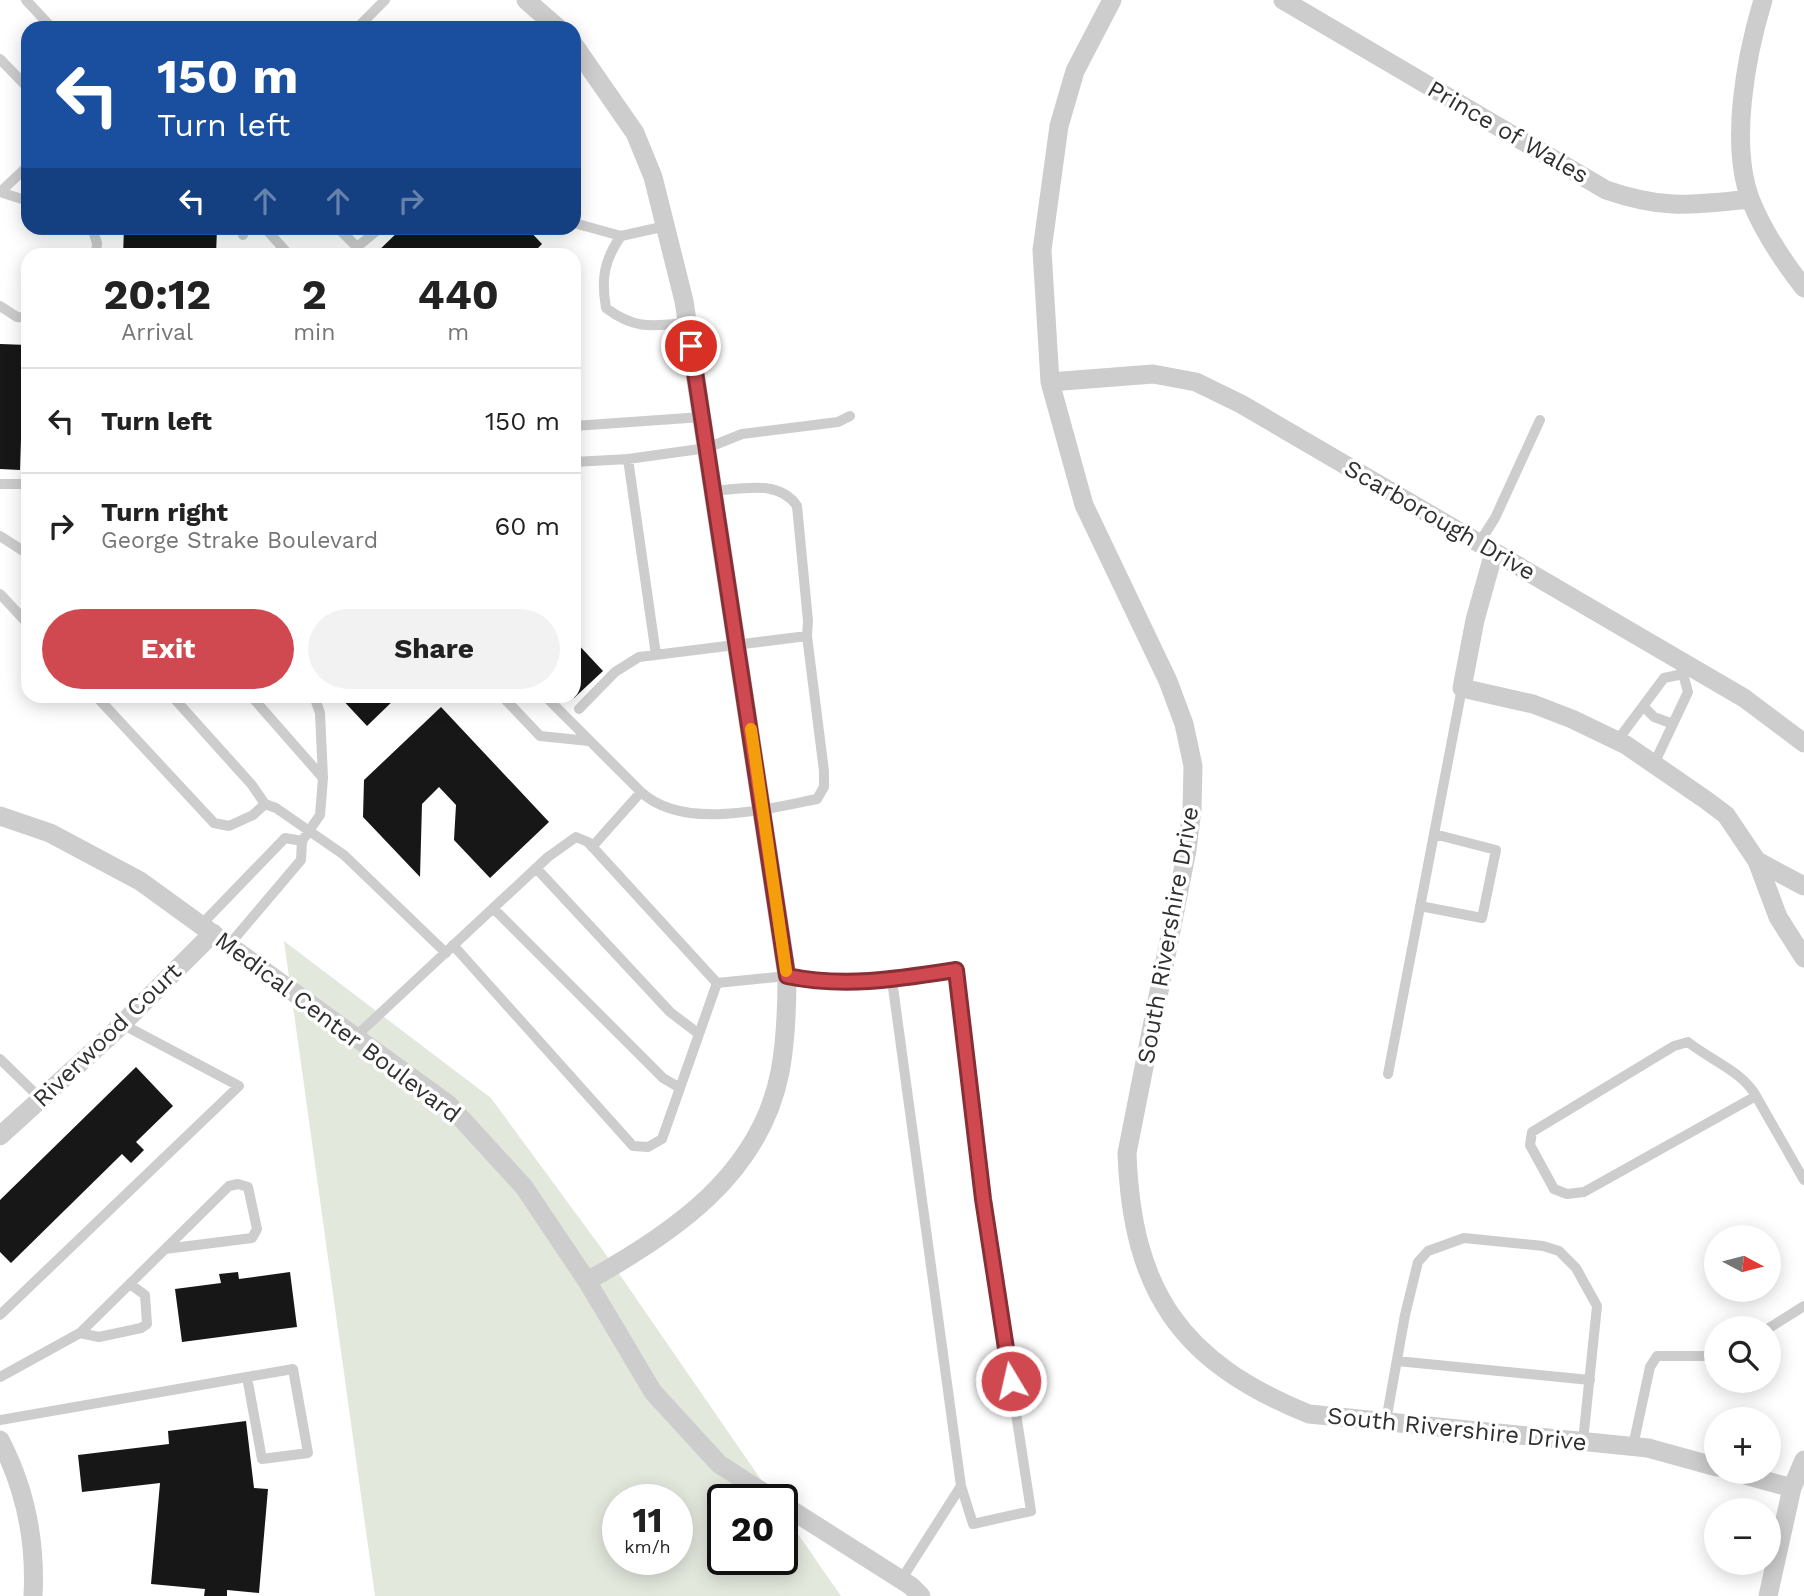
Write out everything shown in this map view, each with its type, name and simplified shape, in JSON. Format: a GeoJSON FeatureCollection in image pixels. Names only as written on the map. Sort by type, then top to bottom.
{"type":"FeatureCollection","features":[{"type":"Feature","properties":{"kind":"street"},"geometry":{"type":"LineString","coordinates":[[526,0],[550,21]]}},
{"type":"Feature","properties":{"kind":"street","name":"South Rivershire Drive"},"geometry":{"type":"LineString","coordinates":[[1112,0],[1075,71],[1059,126],[1042,250],[1050,382],[1084,505],[1168,681],[1184,723],[1193,766],[1187,850],[1127,1153],[1135,1236],[1147,1273],[1165,1309],[1195,1344],[1228,1374],[1268,1397],[1309,1414],[1633,1446],[1704,1464]]}},
{"type":"Feature","properties":{"kind":"street","name":"Prince of Wales"},"geometry":{"type":"LineString","coordinates":[[1283,0],[1606,190],[1636,200],[1674,206],[1750,199]]}},
{"type":"Feature","properties":{"kind":"street"},"geometry":{"type":"LineString","coordinates":[[1763,0],[1750,47],[1742,104],[1742,149],[1750,199],[1771,242],[1804,288]]}},
{"type":"Feature","properties":{"kind":"street"},"geometry":{"type":"LineString","coordinates":[[581,55],[635,133],[653,177],[666,226],[687,323],[787,976],[786,1027],[780,1073],[769,1110],[746,1153],[723,1184],[684,1221],[647,1247],[587,1281]]}},
{"type":"Feature","properties":{"kind":"street","name":"Scarborough Drive"},"geometry":{"type":"LineString","coordinates":[[1050,382],[1153,374],[1196,382],[1241,404],[1487,547],[1685,669],[1744,698],[1804,743]]}},
{"type":"Feature","properties":{"kind":"street"},"geometry":{"type":"LineString","coordinates":[[1487,547],[1462,688],[1533,704],[1617,741],[1726,815],[1757,861],[1778,917],[1804,958]]}},
{"type":"Feature","properties":{"kind":"street","name":"Medical Center Boulevard"},"geometry":{"type":"LineString","coordinates":[[0,816],[50,833],[92,853],[140,881],[447,1104],[524,1187],[587,1281],[653,1392],[719,1464],[750,1484]]}},
{"type":"Feature","properties":{"kind":"street"},"geometry":{"type":"LineString","coordinates":[[1757,861],[1804,886]]}},
{"type":"Feature","properties":{"kind":"street","name":"Riverwood Court"},"geometry":{"type":"LineString","coordinates":[[0,1136],[121,1024],[207,929]]}},
{"type":"Feature","properties":{"kind":"street"},"geometry":{"type":"LineString","coordinates":[[0,1440],[13,1465],[29,1515],[35,1557],[33,1596]]}},
{"type":"Feature","properties":{"kind":"street"},"geometry":{"type":"LineString","coordinates":[[1768,1596],[1804,1460]]}},
{"type":"Feature","properties":{"kind":"street"},"geometry":{"type":"LineString","coordinates":[[1761,1484],[1795,1499]]}},
{"type":"Feature","properties":{"kind":"street"},"geometry":{"type":"LineString","coordinates":[[798,1514],[901,1580],[921,1596]]}},
{"type":"Feature","properties":{"kind":"lane"},"geometry":{"type":"LineString","coordinates":[[26,0],[46,21]]}},
{"type":"Feature","properties":{"kind":"lane"},"geometry":{"type":"LineString","coordinates":[[367,21],[384,0]]}},
{"type":"Feature","properties":{"kind":"lane"},"geometry":{"type":"LineString","coordinates":[[0,59],[21,81]]}},
{"type":"Feature","properties":{"kind":"lane"},"geometry":{"type":"LineString","coordinates":[[21,172],[0,192],[21,199]]}},
{"type":"Feature","properties":{"kind":"lane"},"geometry":{"type":"LineString","coordinates":[[581,225],[621,236],[666,226]]}},
{"type":"Feature","properties":{"kind":"lane"},"geometry":{"type":"LineString","coordinates":[[345,235],[358,247],[372,235]]}},
{"type":"Feature","properties":{"kind":"lane"},"geometry":{"type":"LineString","coordinates":[[621,236],[608,255],[604,274],[602,284],[606,308],[620,319],[642,327],[687,323]]}},
{"type":"Feature","properties":{"kind":"lane"},"geometry":{"type":"LineString","coordinates":[[0,306],[21,317]]}},
{"type":"Feature","properties":{"kind":"lane"},"geometry":{"type":"LineString","coordinates":[[581,461],[628,459],[707,448],[742,434],[838,422],[850,416]]}},
{"type":"Feature","properties":{"kind":"lane"},"geometry":{"type":"LineString","coordinates":[[581,426],[702,417]]}},
{"type":"Feature","properties":{"kind":"lane"},"geometry":{"type":"LineString","coordinates":[[1487,547],[1495,518],[1540,420]]}},
{"type":"Feature","properties":{"kind":"lane"},"geometry":{"type":"LineString","coordinates":[[628,459],[656,655]]}},
{"type":"Feature","properties":{"kind":"lane"},"geometry":{"type":"LineString","coordinates":[[0,484],[21,484]]}},
{"type":"Feature","properties":{"kind":"lane"},"geometry":{"type":"LineString","coordinates":[[552,703],[653,803],[698,814],[763,810],[817,799],[824,787],[807,636],[808,621],[797,506],[789,494],[773,488],[713,491]]}},
{"type":"Feature","properties":{"kind":"lane"},"geometry":{"type":"LineString","coordinates":[[0,536],[21,550]]}},
{"type":"Feature","properties":{"kind":"lane"},"geometry":{"type":"LineString","coordinates":[[0,594],[21,614]]}},
{"type":"Feature","properties":{"kind":"lane"},"geometry":{"type":"LineString","coordinates":[[579,709],[615,671],[639,657],[807,636]]}},
{"type":"Feature","properties":{"kind":"lane"},"geometry":{"type":"LineString","coordinates":[[1617,741],[1664,678],[1685,669],[1688,692],[1654,764]]}},
{"type":"Feature","properties":{"kind":"lane"},"geometry":{"type":"LineString","coordinates":[[1388,1074],[1462,688]]}},
{"type":"Feature","properties":{"kind":"lane"},"geometry":{"type":"LineString","coordinates":[[103,703],[214,823],[229,826],[253,815],[265,804]]}},
{"type":"Feature","properties":{"kind":"lane"},"geometry":{"type":"LineString","coordinates":[[178,703],[253,785],[265,804],[344,855],[449,949],[633,1146],[648,1147],[662,1139],[717,983]]}},
{"type":"Feature","properties":{"kind":"lane"},"geometry":{"type":"LineString","coordinates":[[257,703],[323,778]]}},
{"type":"Feature","properties":{"kind":"lane"},"geometry":{"type":"LineString","coordinates":[[229,945],[301,860],[302,841],[320,815],[323,778],[320,712],[317,703]]}},
{"type":"Feature","properties":{"kind":"lane"},"geometry":{"type":"LineString","coordinates":[[509,703],[540,736],[590,741]]}},
{"type":"Feature","properties":{"kind":"lane"},"geometry":{"type":"LineString","coordinates":[[1643,706],[1654,717],[1673,724]]}},
{"type":"Feature","properties":{"kind":"lane"},"geometry":{"type":"LineString","coordinates":[[592,847],[641,792]]}},
{"type":"Feature","properties":{"kind":"lane"},"geometry":{"type":"LineString","coordinates":[[1420,906],[1482,918],[1496,850],[1434,834]]}},
{"type":"Feature","properties":{"kind":"lane"},"geometry":{"type":"LineString","coordinates":[[355,1037],[536,868],[576,837],[592,847],[717,983]]}},
{"type":"Feature","properties":{"kind":"lane"},"geometry":{"type":"LineString","coordinates":[[207,929],[285,838],[302,841]]}},
{"type":"Feature","properties":{"kind":"lane"},"geometry":{"type":"LineString","coordinates":[[536,868],[670,1012],[699,1034]]}},
{"type":"Feature","properties":{"kind":"lane"},"geometry":{"type":"LineString","coordinates":[[493,908],[663,1078],[680,1088]]}},
{"type":"Feature","properties":{"kind":"lane"},"geometry":{"type":"LineString","coordinates":[[717,983],[787,976],[813,981],[871,984],[956,970],[983,1199],[1031,1511],[973,1524],[961,1486],[892,981]]}},
{"type":"Feature","properties":{"kind":"lane"},"geometry":{"type":"LineString","coordinates":[[0,1315],[239,1086],[121,1024]]}},
{"type":"Feature","properties":{"kind":"lane"},"geometry":{"type":"LineString","coordinates":[[1756,1096],[1584,1192],[1567,1194],[1554,1189],[1530,1144],[1532,1132],[1674,1046],[1688,1042],[1709,1059],[1738,1074],[1756,1096],[1804,1180]]}},
{"type":"Feature","properties":{"kind":"lane"},"geometry":{"type":"LineString","coordinates":[[0,1059],[41,1099]]}},
{"type":"Feature","properties":{"kind":"lane"},"geometry":{"type":"LineString","coordinates":[[0,1377],[80,1333],[130,1284],[165,1249],[229,1186],[238,1184],[248,1187],[257,1228],[252,1238],[165,1249]]}},
{"type":"Feature","properties":{"kind":"lane"},"geometry":{"type":"LineString","coordinates":[[1386,1421],[1418,1262],[1427,1251],[1464,1238],[1559,1251],[1576,1268],[1597,1306],[1583,1441]]}},
{"type":"Feature","properties":{"kind":"lane"},"geometry":{"type":"LineString","coordinates":[[80,1333],[99,1337],[141,1328],[147,1324],[145,1295],[130,1284]]}},
{"type":"Feature","properties":{"kind":"lane"},"geometry":{"type":"LineString","coordinates":[[1781,1320],[1804,1306]]}},
{"type":"Feature","properties":{"kind":"lane"},"geometry":{"type":"LineString","coordinates":[[1633,1446],[1650,1367],[1657,1356],[1704,1356]]}},
{"type":"Feature","properties":{"kind":"lane"},"geometry":{"type":"LineString","coordinates":[[1396,1361],[1590,1380]]}},
{"type":"Feature","properties":{"kind":"lane"},"geometry":{"type":"LineString","coordinates":[[0,1420],[247,1377],[293,1369],[308,1453],[262,1459],[247,1377]]}},
{"type":"Feature","properties":{"kind":"lane"},"geometry":{"type":"LineString","coordinates":[[901,1580],[961,1486]]}},
{"type":"Feature","properties":{"kind":"shaded area"},"geometry":{"type":"Polygon","coordinates":[[[284,941],[491,1098],[602,1249],[764,1484],[707,1484],[707,1575],[798,1575],[798,1534],[841,1596],[375,1596],[284,941]]]}},
{"type":"Feature","properties":{"kind":"building"},"geometry":{"type":"Polygon","coordinates":[[[124,235],[217,235],[216,248],[123,248],[124,235]]]}},
{"type":"Feature","properties":{"kind":"building"},"geometry":{"type":"Polygon","coordinates":[[[395,235],[534,235],[542,244],[538,248],[381,248],[395,235]]]}},
{"type":"Feature","properties":{"kind":"building"},"geometry":{"type":"Polygon","coordinates":[[[0,344],[21,345],[20,470],[0,469],[0,344]]]}},
{"type":"Feature","properties":{"kind":"building"},"geometry":{"type":"Polygon","coordinates":[[[581,647],[603,671],[581,691],[581,647]]]}},
{"type":"Feature","properties":{"kind":"building"},"geometry":{"type":"Polygon","coordinates":[[[346,703],[391,703],[367,726],[346,703]]]}},
{"type":"Feature","properties":{"kind":"building"},"geometry":{"type":"Polygon","coordinates":[[[441,707],[549,822],[490,878],[454,840],[456,805],[439,787],[422,804],[420,877],[363,817],[364,780],[441,707]]]}},
{"type":"Feature","properties":{"kind":"building"},"geometry":{"type":"Polygon","coordinates":[[[136,1067],[173,1106],[136,1142],[144,1150],[131,1163],[122,1154],[11,1263],[0,1252],[0,1200],[136,1067]]]}},
{"type":"Feature","properties":{"kind":"building"},"geometry":{"type":"Polygon","coordinates":[[[238,1272],[239,1279],[290,1272],[297,1327],[182,1342],[175,1289],[221,1283],[219,1274],[238,1272]]]}},
{"type":"Feature","properties":{"kind":"building"},"geometry":{"type":"Polygon","coordinates":[[[246,1421],[254,1488],[268,1489],[259,1593],[227,1590],[227,1596],[204,1596],[205,1589],[151,1584],[160,1483],[82,1492],[78,1455],[169,1444],[168,1431],[246,1421]]]}},
{"type":"Feature","properties":{"kind":"slow traffic"},"geometry":{"type":"LineString","coordinates":[[751,729],[786,971]]}},
{"type":"Feature","properties":{"kind":"route"},"geometry":{"type":"LineString","coordinates":[[691,346],[787,976],[813,981],[871,984],[956,970],[983,1199],[1011,1381]]}}]}
